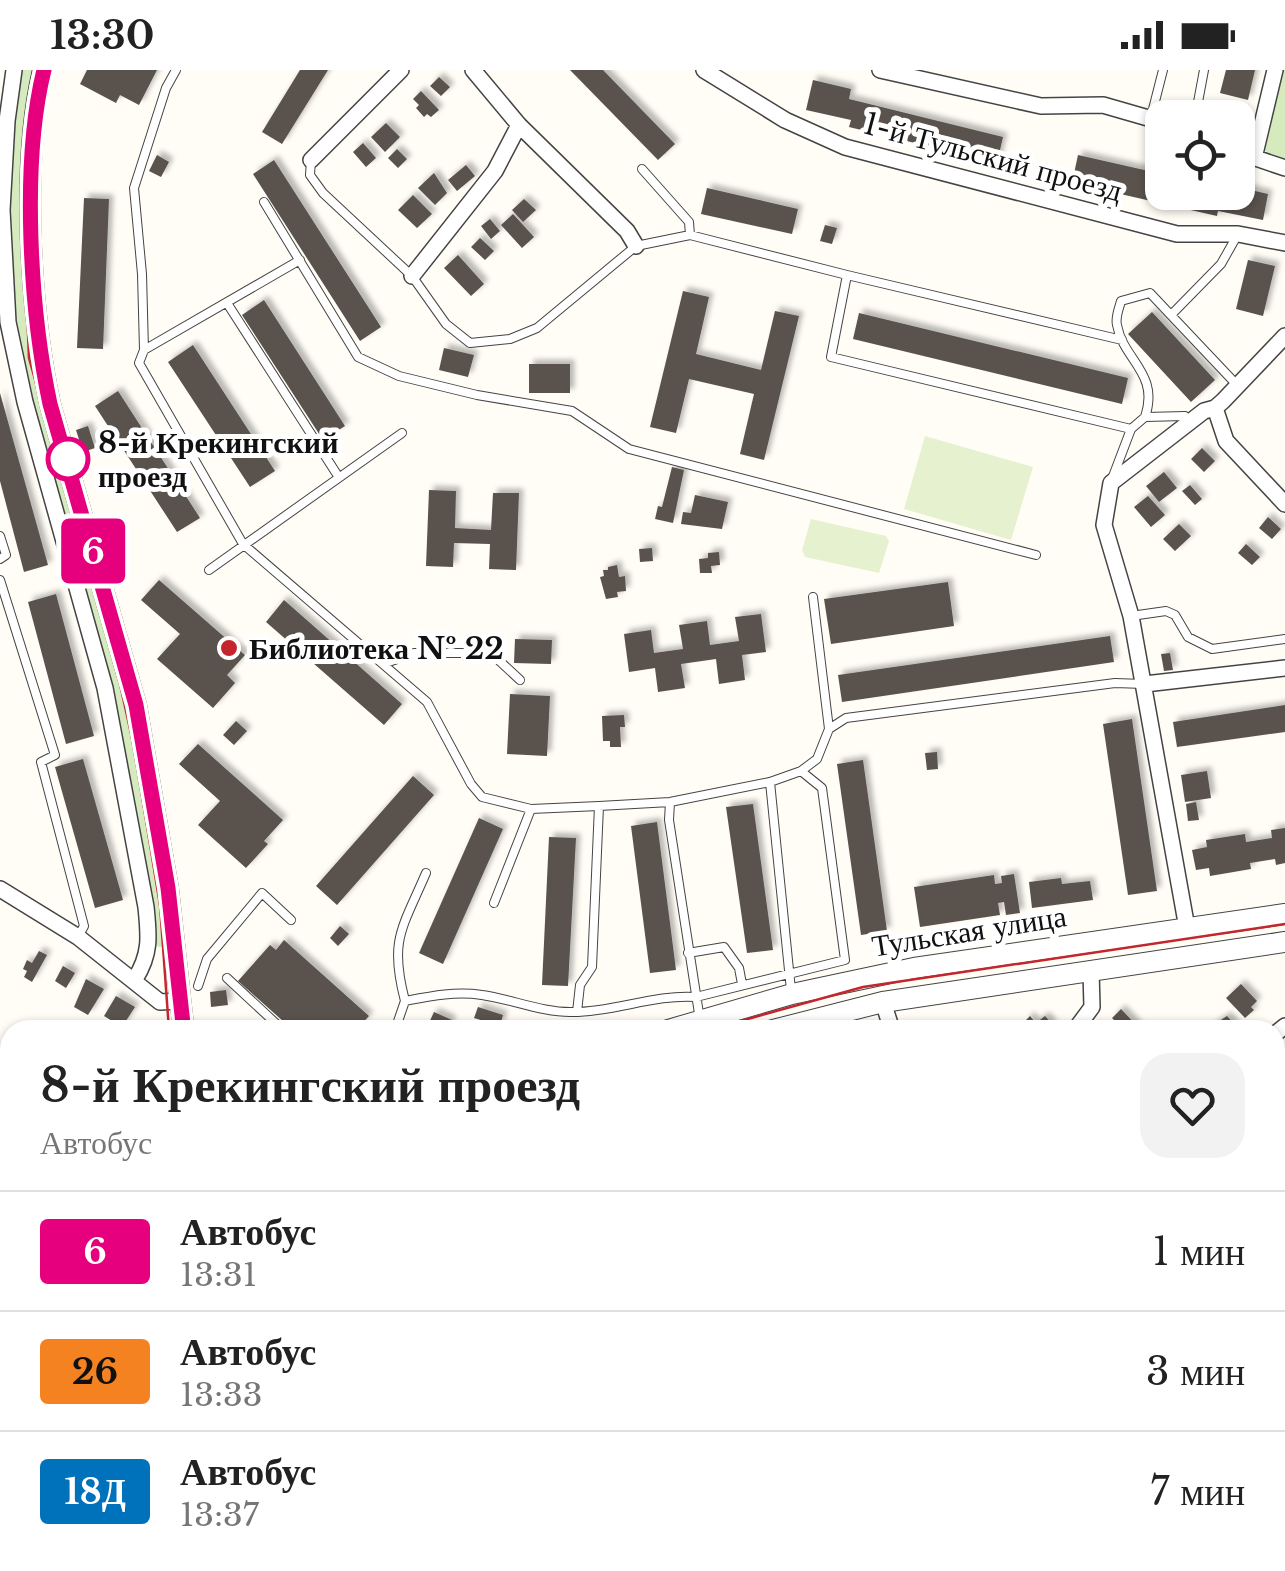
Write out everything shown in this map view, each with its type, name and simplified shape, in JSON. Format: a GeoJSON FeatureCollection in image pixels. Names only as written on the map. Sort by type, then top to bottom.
{"type":"FeatureCollection","features":[{"type":"Feature","properties":{"kind":"street"},"geometry":{"type":"LineString","coordinates":[[14,70],[3,120],[7,354],[105,688],[148,926],[148,954],[134,979]]}},
{"type":"Feature","properties":{"kind":"street"},"geometry":{"type":"LineString","coordinates":[[44,70],[34,130],[32,207],[40,356],[50,404],[136,705],[168,888],[182,1020]]}},
{"type":"Feature","properties":{"kind":"street"},"geometry":{"type":"LineString","coordinates":[[311,160],[401,70]]}},
{"type":"Feature","properties":{"kind":"street"},"geometry":{"type":"LineString","coordinates":[[473,70],[636,246]]}},
{"type":"Feature","properties":{"kind":"street"},"geometry":{"type":"LineString","coordinates":[[880,70],[905,72],[1041,106],[1103,105],[1145,116]]}},
{"type":"Feature","properties":{"kind":"street"},"geometry":{"type":"LineString","coordinates":[[1255,154],[1275,70]]}},
{"type":"Feature","properties":{"kind":"street","name":"1-й Тульский проезд"},"geometry":{"type":"LineString","coordinates":[[710,72],[784,120],[845,147],[1177,234],[1284,236]]}},
{"type":"Feature","properties":{"kind":"street"},"geometry":{"type":"LineString","coordinates":[[412,276],[495,170],[519,124]]}},
{"type":"Feature","properties":{"kind":"street"},"geometry":{"type":"LineString","coordinates":[[1255,158],[1285,168]]}},
{"type":"Feature","properties":{"kind":"street"},"geometry":{"type":"LineString","coordinates":[[1187,928],[1131,616],[1104,525],[1111,483],[1204,410],[1215,408],[1285,336]]}},
{"type":"Feature","properties":{"kind":"street"},"geometry":{"type":"LineString","coordinates":[[1215,408],[1226,441],[1285,504]]}},
{"type":"Feature","properties":{"kind":"street"},"geometry":{"type":"LineString","coordinates":[[1144,684],[1285,668]]}},
{"type":"Feature","properties":{"kind":"street"},"geometry":{"type":"LineString","coordinates":[[0,888],[78,937],[160,1002],[180,1001]]}},
{"type":"Feature","properties":{"kind":"street","name":"Тульская улица"},"geometry":{"type":"LineString","coordinates":[[703,1020],[792,994],[914,968],[1285,914]]}},
{"type":"Feature","properties":{"kind":"street","name":"Тульская улица"},"geometry":{"type":"LineString","coordinates":[[811,1020],[882,1002],[1285,942]]}},
{"type":"Feature","properties":{"kind":"street"},"geometry":{"type":"LineString","coordinates":[[1082,1020],[1092,1007],[1091,971]]}},
{"type":"Feature","properties":{"kind":"street"},"geometry":{"type":"LineString","coordinates":[[882,1002],[888,1020]]}},
{"type":"Feature","properties":{"kind":"lane"},"geometry":{"type":"LineString","coordinates":[[176,70],[166,88],[134,188],[142,274],[144,350],[139,363],[243,544],[427,702],[470,784],[482,797],[531,809],[670,802],[770,782],[801,771],[817,759],[829,729],[813,598]]}},
{"type":"Feature","properties":{"kind":"lane"},"geometry":{"type":"LineString","coordinates":[[1159,100],[1163,70]]}},
{"type":"Feature","properties":{"kind":"lane"},"geometry":{"type":"LineString","coordinates":[[1198,100],[1204,70]]}},
{"type":"Feature","properties":{"kind":"lane"},"geometry":{"type":"LineString","coordinates":[[311,160],[310,175],[323,193],[412,276],[446,324],[470,344],[510,340],[537,328],[636,246],[690,235],[1122,340]]}},
{"type":"Feature","properties":{"kind":"lane"},"geometry":{"type":"LineString","coordinates":[[642,169],[689,222],[690,235]]}},
{"type":"Feature","properties":{"kind":"lane"},"geometry":{"type":"LineString","coordinates":[[264,202],[358,357],[399,376],[477,395],[572,410],[629,449],[1036,555]]}},
{"type":"Feature","properties":{"kind":"lane"},"geometry":{"type":"LineString","coordinates":[[1172,314],[1221,264],[1238,234]]}},
{"type":"Feature","properties":{"kind":"lane"},"geometry":{"type":"LineString","coordinates":[[144,350],[300,260]]}},
{"type":"Feature","properties":{"kind":"lane"},"geometry":{"type":"LineString","coordinates":[[848,275],[831,357],[1132,429]]}},
{"type":"Feature","properties":{"kind":"lane"},"geometry":{"type":"LineString","coordinates":[[1111,483],[1132,429],[1145,418],[1150,400],[1138,362],[1122,340],[1116,321],[1121,301],[1150,292],[1238,385]]}},
{"type":"Feature","properties":{"kind":"lane"},"geometry":{"type":"LineString","coordinates":[[228,303],[338,476]]}},
{"type":"Feature","properties":{"kind":"lane"},"geometry":{"type":"LineString","coordinates":[[1145,418],[1185,416],[1191,422]]}},
{"type":"Feature","properties":{"kind":"lane"},"geometry":{"type":"LineString","coordinates":[[209,570],[402,433]]}},
{"type":"Feature","properties":{"kind":"lane"},"geometry":{"type":"LineString","coordinates":[[0,536],[6,555],[0,559]]}},
{"type":"Feature","properties":{"kind":"lane"},"geometry":{"type":"LineString","coordinates":[[0,580],[55,755],[41,762],[84,926],[78,937]]}},
{"type":"Feature","properties":{"kind":"lane"},"geometry":{"type":"LineString","coordinates":[[1131,616],[1166,611],[1175,615],[1188,638],[1212,649],[1285,640]]}},
{"type":"Feature","properties":{"kind":"lane"},"geometry":{"type":"LineString","coordinates":[[383,664],[414,653],[491,653],[520,680]]}},
{"type":"Feature","properties":{"kind":"lane"},"geometry":{"type":"LineString","coordinates":[[829,729],[846,718],[1115,683],[1144,684]]}},
{"type":"Feature","properties":{"kind":"lane"},"geometry":{"type":"LineString","coordinates":[[404,1001],[452,992],[577,1012],[610,1009],[673,995],[696,997],[845,960],[822,788],[801,771]]}},
{"type":"Feature","properties":{"kind":"lane"},"geometry":{"type":"LineString","coordinates":[[770,782],[786,973],[792,994]]}},
{"type":"Feature","properties":{"kind":"lane"},"geometry":{"type":"LineString","coordinates":[[670,802],[669,820],[700,1020]]}},
{"type":"Feature","properties":{"kind":"lane"},"geometry":{"type":"LineString","coordinates":[[577,1012],[580,986],[592,966],[600,806]]}},
{"type":"Feature","properties":{"kind":"lane"},"geometry":{"type":"LineString","coordinates":[[494,903],[531,809]]}},
{"type":"Feature","properties":{"kind":"lane"},"geometry":{"type":"LineString","coordinates":[[398,1020],[404,1001],[396,942],[426,874]]}},
{"type":"Feature","properties":{"kind":"lane"},"geometry":{"type":"LineString","coordinates":[[198,986],[207,959],[262,894],[291,920]]}},
{"type":"Feature","properties":{"kind":"lane"},"geometry":{"type":"LineString","coordinates":[[688,954],[724,946],[739,968],[742,984]]}},
{"type":"Feature","properties":{"kind":"lane"},"geometry":{"type":"LineString","coordinates":[[227,978],[272,1020]]}},
{"type":"Feature","properties":{"kind":"green space"},"geometry":{"type":"Polygon","coordinates":[[[20,70],[37,70],[27,282],[123,684],[156,851],[164,946],[159,947],[154,944],[151,907],[19,354],[10,212],[20,70]]]}},
{"type":"Feature","properties":{"kind":"green space"},"geometry":{"type":"Polygon","coordinates":[[[1279,70],[1285,70],[1285,159],[1262,150],[1279,70]]]}},
{"type":"Feature","properties":{"kind":"green space"},"geometry":{"type":"Polygon","coordinates":[[[925,436],[1033,467],[1011,540],[904,509],[925,436]]]}},
{"type":"Feature","properties":{"kind":"green space"},"geometry":{"type":"Polygon","coordinates":[[[811,519],[886,536],[889,541],[879,573],[805,557],[802,550],[811,519]]]}},
{"type":"Feature","properties":{"kind":"building"},"geometry":{"type":"Polygon","coordinates":[[[87,70],[157,70],[139,105],[120,95],[116,103],[80,84],[87,70]]]}},
{"type":"Feature","properties":{"kind":"building"},"geometry":{"type":"Polygon","coordinates":[[[300,70],[328,70],[282,144],[262,132],[300,70]]]}},
{"type":"Feature","properties":{"kind":"building"},"geometry":{"type":"Polygon","coordinates":[[[570,70],[603,70],[675,144],[658,160],[570,70]]]}},
{"type":"Feature","properties":{"kind":"building"},"geometry":{"type":"Polygon","coordinates":[[[1226,70],[1255,70],[1248,100],[1220,93],[1226,70]]]}},
{"type":"Feature","properties":{"kind":"building"},"geometry":{"type":"Polygon","coordinates":[[[439,77],[450,87],[441,96],[430,86],[439,77]]]}},
{"type":"Feature","properties":{"kind":"building"},"geometry":{"type":"Polygon","coordinates":[[[813,80],[851,89],[849,99],[1003,137],[997,163],[849,127],[851,120],[806,110],[813,80]]]}},
{"type":"Feature","properties":{"kind":"building"},"geometry":{"type":"Polygon","coordinates":[[[421,91],[439,110],[431,117],[424,117],[416,108],[419,105],[413,99],[421,91]]]}},
{"type":"Feature","properties":{"kind":"building"},"geometry":{"type":"Polygon","coordinates":[[[386,123],[400,137],[385,152],[371,137],[386,123]]]}},
{"type":"Feature","properties":{"kind":"building"},"geometry":{"type":"Polygon","coordinates":[[[363,143],[376,158],[366,167],[353,152],[363,143]]]}},
{"type":"Feature","properties":{"kind":"building"},"geometry":{"type":"Polygon","coordinates":[[[397,149],[407,159],[398,168],[388,158],[397,149]]]}},
{"type":"Feature","properties":{"kind":"building"},"geometry":{"type":"Polygon","coordinates":[[[157,155],[169,162],[161,177],[149,171],[157,155]]]}},
{"type":"Feature","properties":{"kind":"building"},"geometry":{"type":"Polygon","coordinates":[[[1078,155],[1145,170],[1145,200],[1072,183],[1078,155]]]}},
{"type":"Feature","properties":{"kind":"building"},"geometry":{"type":"Polygon","coordinates":[[[274,160],[381,327],[360,341],[253,174],[274,160]]]}},
{"type":"Feature","properties":{"kind":"building"},"geometry":{"type":"Polygon","coordinates":[[[466,165],[475,176],[457,191],[448,180],[466,165]]]}},
{"type":"Feature","properties":{"kind":"building"},"geometry":{"type":"Polygon","coordinates":[[[434,173],[447,193],[435,205],[418,188],[434,173]]]}},
{"type":"Feature","properties":{"kind":"building"},"geometry":{"type":"Polygon","coordinates":[[[707,188],[798,209],[792,234],[701,214],[707,188]]]}},
{"type":"Feature","properties":{"kind":"building"},"geometry":{"type":"Polygon","coordinates":[[[1255,191],[1268,194],[1263,220],[1218,211],[1217,216],[1191,210],[1255,210],[1255,191]]]}},
{"type":"Feature","properties":{"kind":"building"},"geometry":{"type":"Polygon","coordinates":[[[413,195],[432,214],[417,228],[398,210],[413,195]]]}},
{"type":"Feature","properties":{"kind":"building"},"geometry":{"type":"Polygon","coordinates":[[[84,198],[109,199],[103,349],[77,348],[84,198]]]}},
{"type":"Feature","properties":{"kind":"building"},"geometry":{"type":"Polygon","coordinates":[[[524,199],[536,210],[523,222],[512,210],[524,199]]]}},
{"type":"Feature","properties":{"kind":"building"},"geometry":{"type":"Polygon","coordinates":[[[513,214],[534,237],[522,248],[501,225],[513,214]]]}},
{"type":"Feature","properties":{"kind":"building"},"geometry":{"type":"Polygon","coordinates":[[[490,219],[500,231],[491,239],[481,226],[490,219]]]}},
{"type":"Feature","properties":{"kind":"building"},"geometry":{"type":"Polygon","coordinates":[[[825,225],[837,228],[832,244],[820,241],[825,225]]]}},
{"type":"Feature","properties":{"kind":"building"},"geometry":{"type":"Polygon","coordinates":[[[480,238],[494,251],[485,260],[471,247],[480,238]]]}},
{"type":"Feature","properties":{"kind":"building"},"geometry":{"type":"Polygon","coordinates":[[[458,255],[484,284],[471,296],[444,268],[458,255]]]}},
{"type":"Feature","properties":{"kind":"building"},"geometry":{"type":"Polygon","coordinates":[[[1248,260],[1275,266],[1263,316],[1236,309],[1248,260]]]}},
{"type":"Feature","properties":{"kind":"building"},"geometry":{"type":"Polygon","coordinates":[[[683,291],[709,297],[696,354],[761,370],[775,311],[799,316],[764,460],[740,454],[754,394],[689,379],[676,433],[650,427],[683,291]]]}},
{"type":"Feature","properties":{"kind":"building"},"geometry":{"type":"Polygon","coordinates":[[[264,300],[345,426],[323,440],[242,315],[264,300]]]}},
{"type":"Feature","properties":{"kind":"building"},"geometry":{"type":"Polygon","coordinates":[[[1152,312],[1215,380],[1191,402],[1128,334],[1152,312]]]}},
{"type":"Feature","properties":{"kind":"building"},"geometry":{"type":"Polygon","coordinates":[[[859,313],[1128,378],[1122,404],[853,339],[859,313]]]}},
{"type":"Feature","properties":{"kind":"building"},"geometry":{"type":"Polygon","coordinates":[[[193,345],[275,471],[250,487],[168,362],[193,345]]]}},
{"type":"Feature","properties":{"kind":"building"},"geometry":{"type":"Polygon","coordinates":[[[444,348],[474,355],[468,377],[439,370],[444,348]]]}},
{"type":"Feature","properties":{"kind":"building"},"geometry":{"type":"Polygon","coordinates":[[[529,364],[570,364],[570,393],[529,393],[529,364]]]}},
{"type":"Feature","properties":{"kind":"building"},"geometry":{"type":"Polygon","coordinates":[[[118,391],[200,518],[177,532],[95,406],[118,391]]]}},
{"type":"Feature","properties":{"kind":"building"},"geometry":{"type":"Polygon","coordinates":[[[0,393],[48,565],[24,572],[0,481],[0,393]]]}},
{"type":"Feature","properties":{"kind":"building"},"geometry":{"type":"Polygon","coordinates":[[[88,426],[95,448],[83,452],[76,430],[88,426]]]}},
{"type":"Feature","properties":{"kind":"building"},"geometry":{"type":"Polygon","coordinates":[[[1202,448],[1215,461],[1204,472],[1191,459],[1202,448]]]}},
{"type":"Feature","properties":{"kind":"building"},"geometry":{"type":"Polygon","coordinates":[[[672,467],[684,470],[673,523],[655,519],[672,467]]]}},
{"type":"Feature","properties":{"kind":"building"},"geometry":{"type":"Polygon","coordinates":[[[1164,472],[1177,488],[1159,502],[1146,486],[1164,472]]]}},
{"type":"Feature","properties":{"kind":"building"},"geometry":{"type":"Polygon","coordinates":[[[1190,485],[1202,499],[1195,505],[1182,491],[1190,485]]]}},
{"type":"Feature","properties":{"kind":"building"},"geometry":{"type":"Polygon","coordinates":[[[429,490],[456,491],[455,528],[491,530],[493,493],[519,493],[516,570],[489,569],[490,544],[454,543],[453,567],[426,566],[429,490]]]}},
{"type":"Feature","properties":{"kind":"building"},"geometry":{"type":"Polygon","coordinates":[[[695,495],[728,502],[722,529],[681,524],[683,512],[691,513],[695,495]]]}},
{"type":"Feature","properties":{"kind":"building"},"geometry":{"type":"Polygon","coordinates":[[[1148,496],[1165,515],[1151,527],[1134,507],[1148,496]]]}},
{"type":"Feature","properties":{"kind":"building"},"geometry":{"type":"Polygon","coordinates":[[[1268,517],[1281,529],[1272,539],[1259,528],[1268,517]]]}},
{"type":"Feature","properties":{"kind":"building"},"geometry":{"type":"Polygon","coordinates":[[[1179,524],[1191,536],[1175,551],[1163,539],[1179,524]]]}},
{"type":"Feature","properties":{"kind":"building"},"geometry":{"type":"Polygon","coordinates":[[[1246,544],[1260,557],[1252,565],[1238,553],[1246,544]]]}},
{"type":"Feature","properties":{"kind":"building"},"geometry":{"type":"Polygon","coordinates":[[[652,548],[653,561],[640,562],[639,549],[652,548]]]}},
{"type":"Feature","properties":{"kind":"building"},"geometry":{"type":"Polygon","coordinates":[[[719,552],[720,565],[711,566],[712,573],[700,573],[699,559],[719,552]]]}},
{"type":"Feature","properties":{"kind":"building"},"geometry":{"type":"Polygon","coordinates":[[[617,565],[619,577],[625,576],[626,591],[606,599],[600,577],[604,576],[603,570],[617,565]]]}},
{"type":"Feature","properties":{"kind":"building"},"geometry":{"type":"Polygon","coordinates":[[[159,580],[245,655],[227,675],[235,683],[213,708],[157,659],[180,634],[141,600],[159,580]]]}},
{"type":"Feature","properties":{"kind":"building"},"geometry":{"type":"Polygon","coordinates":[[[948,582],[954,626],[831,644],[824,599],[948,582]]]}},
{"type":"Feature","properties":{"kind":"building"},"geometry":{"type":"Polygon","coordinates":[[[56,594],[94,736],[66,744],[28,602],[56,594]]]}},
{"type":"Feature","properties":{"kind":"building"},"geometry":{"type":"Polygon","coordinates":[[[284,600],[402,704],[384,725],[266,622],[284,600]]]}},
{"type":"Feature","properties":{"kind":"building"},"geometry":{"type":"Polygon","coordinates":[[[761,614],[766,652],[742,655],[745,680],[719,684],[716,659],[681,664],[685,688],[658,692],[655,668],[629,672],[624,634],[651,630],[654,653],[683,649],[679,625],[707,621],[710,645],[739,641],[735,617],[761,614]]]}},
{"type":"Feature","properties":{"kind":"building"},"geometry":{"type":"Polygon","coordinates":[[[1110,636],[1114,662],[842,702],[838,675],[1110,636]]]}},
{"type":"Feature","properties":{"kind":"building"},"geometry":{"type":"Polygon","coordinates":[[[515,639],[552,640],[551,664],[514,663],[515,639]]]}},
{"type":"Feature","properties":{"kind":"building"},"geometry":{"type":"Polygon","coordinates":[[[1170,653],[1173,670],[1164,671],[1161,654],[1170,653]]]}},
{"type":"Feature","properties":{"kind":"building"},"geometry":{"type":"Polygon","coordinates":[[[510,694],[550,696],[547,756],[507,754],[510,694]]]}},
{"type":"Feature","properties":{"kind":"building"},"geometry":{"type":"Polygon","coordinates":[[[1285,705],[1285,732],[1177,747],[1173,722],[1285,705]]]}},
{"type":"Feature","properties":{"kind":"building"},"geometry":{"type":"Polygon","coordinates":[[[624,715],[621,747],[610,747],[610,741],[603,741],[602,716],[624,715]]]}},
{"type":"Feature","properties":{"kind":"building"},"geometry":{"type":"Polygon","coordinates":[[[1132,719],[1157,891],[1128,895],[1103,724],[1132,719]]]}},
{"type":"Feature","properties":{"kind":"building"},"geometry":{"type":"Polygon","coordinates":[[[236,721],[247,731],[234,745],[223,735],[236,721]]]}},
{"type":"Feature","properties":{"kind":"building"},"geometry":{"type":"Polygon","coordinates":[[[198,744],[283,820],[246,868],[198,825],[220,801],[179,764],[198,744]]]}},
{"type":"Feature","properties":{"kind":"building"},"geometry":{"type":"Polygon","coordinates":[[[937,752],[938,769],[927,770],[925,753],[937,752]]]}},
{"type":"Feature","properties":{"kind":"building"},"geometry":{"type":"Polygon","coordinates":[[[83,759],[123,900],[95,908],[55,767],[83,759]]]}},
{"type":"Feature","properties":{"kind":"building"},"geometry":{"type":"Polygon","coordinates":[[[863,760],[887,931],[861,935],[837,764],[863,760]]]}},
{"type":"Feature","properties":{"kind":"building"},"geometry":{"type":"Polygon","coordinates":[[[1207,771],[1211,798],[1185,802],[1181,775],[1207,771]]]}},
{"type":"Feature","properties":{"kind":"building"},"geometry":{"type":"Polygon","coordinates":[[[413,776],[434,795],[337,905],[316,886],[413,776]]]}},
{"type":"Feature","properties":{"kind":"building"},"geometry":{"type":"Polygon","coordinates":[[[1196,802],[1199,820],[1188,821],[1186,804],[1196,802]]]}},
{"type":"Feature","properties":{"kind":"building"},"geometry":{"type":"Polygon","coordinates":[[[753,804],[773,950],[747,953],[726,807],[753,804]]]}},
{"type":"Feature","properties":{"kind":"building"},"geometry":{"type":"Polygon","coordinates":[[[479,818],[503,829],[443,964],[419,953],[479,818]]]}},
{"type":"Feature","properties":{"kind":"building"},"geometry":{"type":"Polygon","coordinates":[[[657,822],[676,970],[650,973],[631,826],[657,822]]]}},
{"type":"Feature","properties":{"kind":"building"},"geometry":{"type":"Polygon","coordinates":[[[1285,828],[1285,863],[1276,865],[1275,859],[1250,863],[1251,869],[1210,876],[1209,868],[1196,870],[1192,850],[1207,847],[1206,840],[1245,834],[1246,842],[1272,838],[1271,830],[1285,828]]]}},
{"type":"Feature","properties":{"kind":"building"},"geometry":{"type":"Polygon","coordinates":[[[549,837],[576,838],[568,986],[542,985],[549,837]]]}},
{"type":"Feature","properties":{"kind":"building"},"geometry":{"type":"Polygon","coordinates":[[[1014,874],[1020,913],[1006,915],[1004,902],[998,903],[1000,915],[920,927],[914,887],[994,875],[995,884],[1002,883],[1001,876],[1014,874]]]}},
{"type":"Feature","properties":{"kind":"building"},"geometry":{"type":"Polygon","coordinates":[[[1061,878],[1062,884],[1090,881],[1093,900],[1032,908],[1029,882],[1061,878]]]}},
{"type":"Feature","properties":{"kind":"building"},"geometry":{"type":"Polygon","coordinates":[[[340,926],[349,934],[338,946],[330,938],[340,926]]]}},
{"type":"Feature","properties":{"kind":"building"},"geometry":{"type":"Polygon","coordinates":[[[284,940],[369,1016],[365,1020],[282,1020],[238,981],[270,945],[276,950],[284,940]]]}},
{"type":"Feature","properties":{"kind":"building"},"geometry":{"type":"Polygon","coordinates":[[[39,951],[47,955],[32,982],[24,977],[27,971],[23,969],[39,951]]]}},
{"type":"Feature","properties":{"kind":"building"},"geometry":{"type":"Polygon","coordinates":[[[63,966],[75,973],[66,988],[55,981],[63,966]]]}},
{"type":"Feature","properties":{"kind":"building"},"geometry":{"type":"Polygon","coordinates":[[[86,979],[104,989],[88,1015],[74,1007],[86,979]]]}},
{"type":"Feature","properties":{"kind":"building"},"geometry":{"type":"Polygon","coordinates":[[[1241,984],[1257,1001],[1245,1018],[1226,998],[1241,984]]]}},
{"type":"Feature","properties":{"kind":"building"},"geometry":{"type":"Polygon","coordinates":[[[226,990],[228,1005],[211,1007],[210,992],[226,990]]]}},
{"type":"Feature","properties":{"kind":"building"},"geometry":{"type":"Polygon","coordinates":[[[116,996],[135,1007],[127,1020],[104,1016],[116,996]]]}},
{"type":"Feature","properties":{"kind":"building"},"geometry":{"type":"Polygon","coordinates":[[[478,1007],[503,1015],[502,1020],[474,1018],[478,1007]]]}},
{"type":"Feature","properties":{"kind":"building"},"geometry":{"type":"Polygon","coordinates":[[[1121,1009],[1131,1020],[1114,1020],[1121,1009]]]}},
{"type":"Feature","properties":{"kind":"building"},"geometry":{"type":"Polygon","coordinates":[[[434,1012],[452,1020],[430,1020],[434,1012]]]}},
{"type":"Feature","properties":{"kind":"tram line"},"geometry":{"type":"LineString","coordinates":[[34,70],[26,125],[23,208],[29,358],[134,747],[160,905],[168,1020]]}},
{"type":"Feature","properties":{"kind":"tram line"},"geometry":{"type":"LineString","coordinates":[[744,1020],[863,987],[1285,924]]}},
{"type":"Feature","properties":{"kind":"bus line","name":"6"},"geometry":{"type":"LineString","coordinates":[[44,70],[34,130],[32,207],[40,356],[50,404],[136,705],[168,888],[183,1020]]}},
{"type":"Feature","properties":{"kind":"place","name":"8-й Крекингский проезд"},"geometry":{"type":"Point","coordinates":[68,459]}},
{"type":"Feature","properties":{"kind":"place","name":"Библиотека № 22"},"geometry":{"type":"Point","coordinates":[229,648]}}]}
